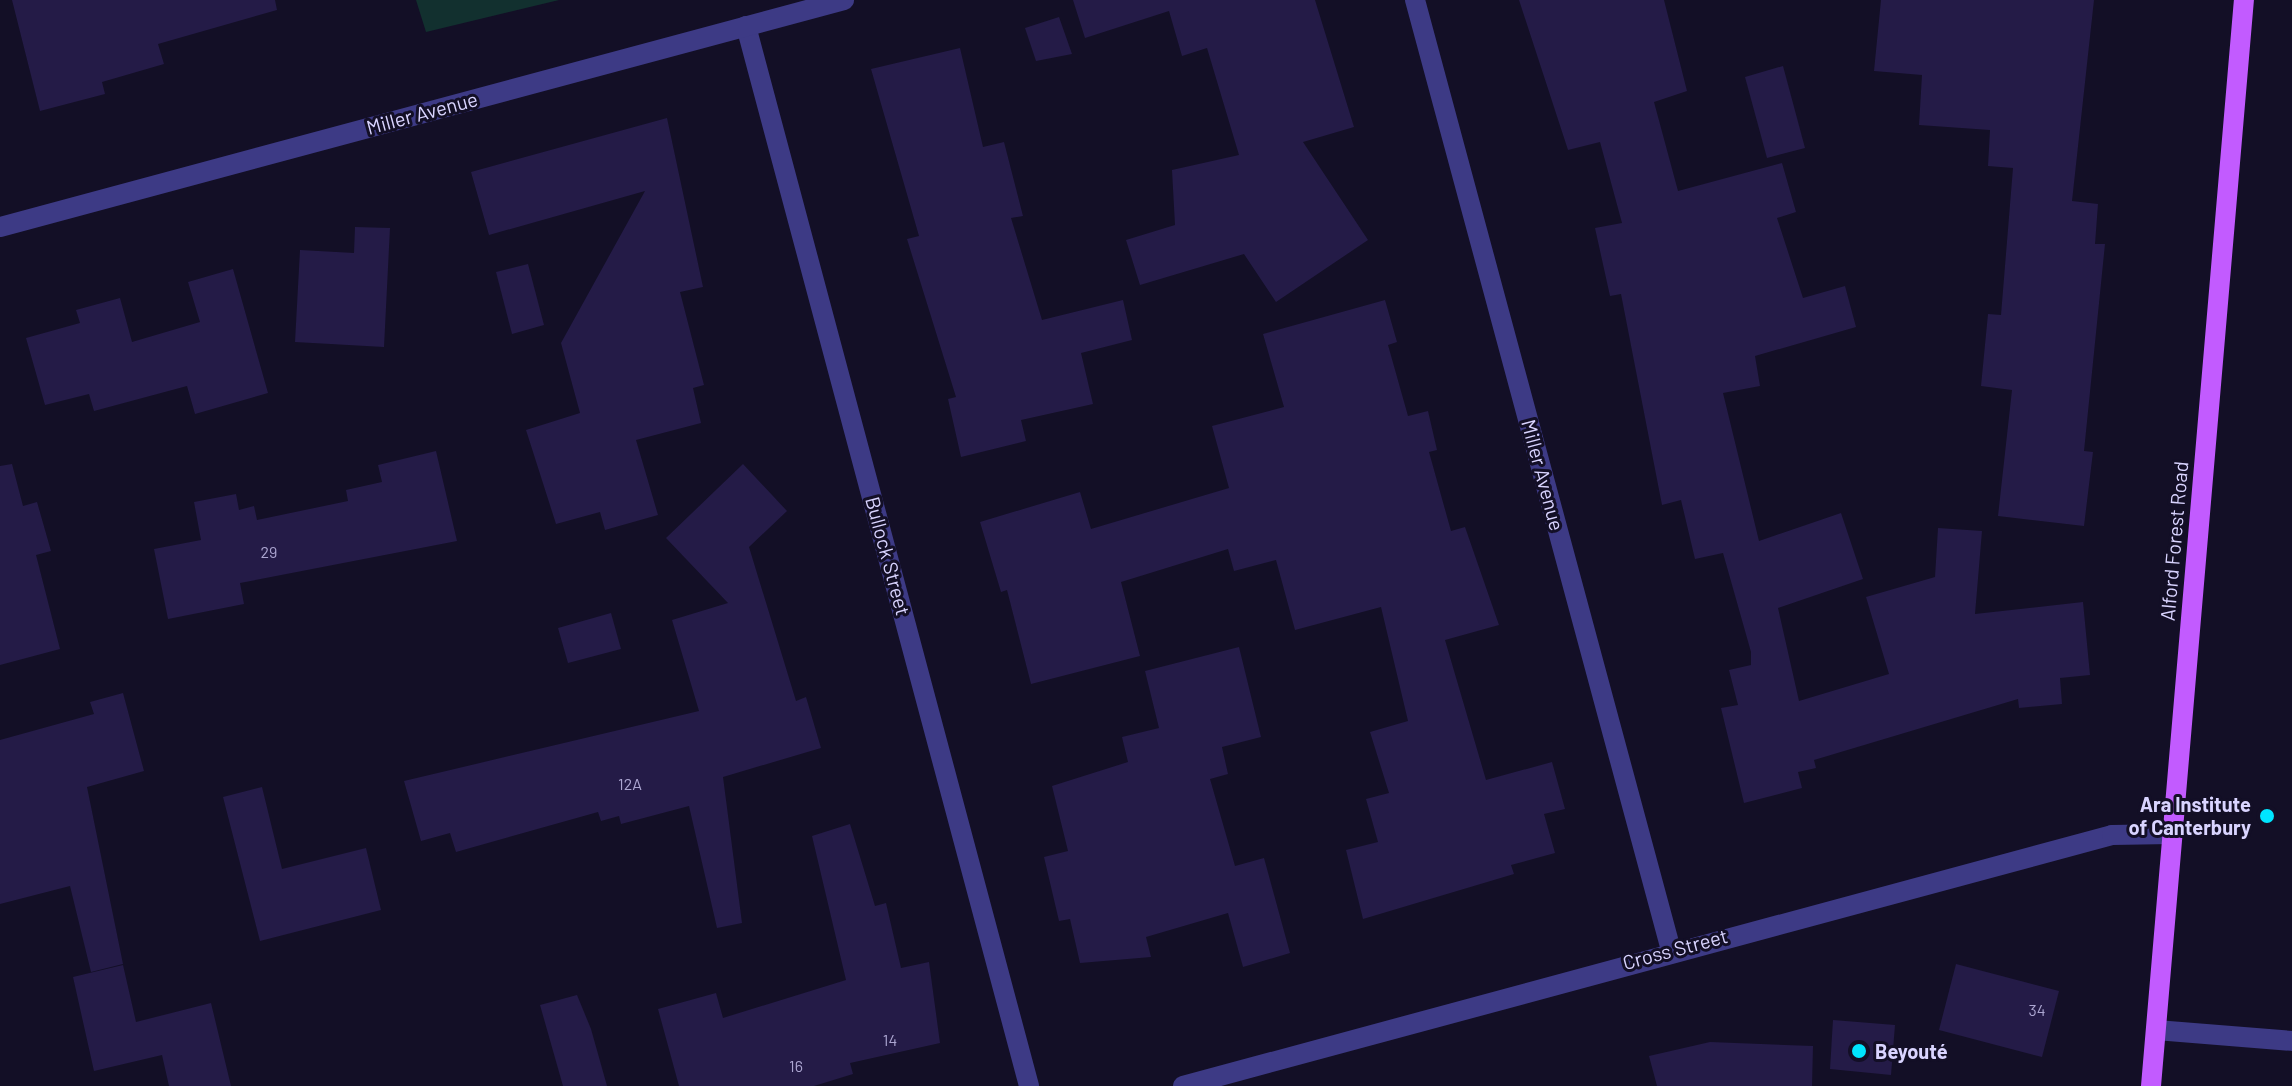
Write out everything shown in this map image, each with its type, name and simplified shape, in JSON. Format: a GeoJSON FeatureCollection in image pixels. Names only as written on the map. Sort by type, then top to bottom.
{"type":"FeatureCollection","features":[{"type":"Feature","properties":{"kind":"main road","name":"Alford Forest Road"},"geometry":{"type":"LineString","coordinates":[[2151,1086],[2244,0]]}},
{"type":"Feature","properties":{"kind":"street","name":"Miller Avenue"},"geometry":{"type":"LineString","coordinates":[[0,227],[844,0]]}},
{"type":"Feature","properties":{"kind":"street","name":"Miller Avenue"},"geometry":{"type":"LineString","coordinates":[[1415,0],[1671,950]]}},
{"type":"Feature","properties":{"kind":"street","name":"Bullock Street"},"geometry":{"type":"LineString","coordinates":[[746,26],[1029,1086]]}},
{"type":"Feature","properties":{"kind":"street","name":"Cross Street"},"geometry":{"type":"LineString","coordinates":[[1183,1086],[1671,950],[2130,831],[2171,834]]}},
{"type":"Feature","properties":{"kind":"street"},"geometry":{"type":"LineString","coordinates":[[2156,1030],[2292,1041]]}},
{"type":"Feature","properties":{"kind":"green space"},"geometry":{"type":"Polygon","coordinates":[[[416,0],[559,0],[426,32],[416,0]]]}},
{"type":"Feature","properties":{"kind":"building"},"geometry":{"type":"Polygon","coordinates":[[[12,0],[275,0],[277,10],[158,44],[164,64],[102,82],[105,94],[40,111],[12,0]]]}},
{"type":"Feature","properties":{"kind":"building"},"geometry":{"type":"Polygon","coordinates":[[[1073,0],[1315,0],[1354,127],[1303,142],[1368,240],[1276,302],[1244,254],[1140,285],[1126,240],[1175,225],[1172,170],[1239,155],[1207,48],[1182,56],[1169,11],[1085,38],[1073,0]]]}},
{"type":"Feature","properties":{"kind":"building"},"geometry":{"type":"Polygon","coordinates":[[[1519,0],[1664,0],[1687,91],[1654,102],[1678,191],[1782,163],[1796,212],[1777,218],[1803,298],[1845,286],[1856,327],[1755,356],[1760,386],[1723,393],[1759,541],[1841,513],[1863,579],[1778,608],[1799,701],[1889,674],[1866,597],[1935,577],[1938,528],[1982,531],[1975,614],[2083,602],[2090,675],[2060,678],[2062,704],[2019,708],[2018,699],[1814,760],[1816,768],[1798,772],[1802,788],[1744,803],[1721,708],[1738,705],[1729,670],[1751,665],[1751,652],[1723,553],[1695,559],[1681,500],[1662,505],[1621,294],[1610,296],[1595,228],[1622,223],[1600,142],[1568,150],[1519,0]]]}},
{"type":"Feature","properties":{"kind":"building"},"geometry":{"type":"Polygon","coordinates":[[[1881,0],[2094,0],[2072,201],[2098,204],[2095,244],[2105,244],[2084,451],[2093,452],[2084,526],[1998,516],[2012,390],[1981,386],[1988,314],[2001,315],[2013,168],[1988,166],[1990,130],[1919,125],[1922,75],[1874,71],[1881,0]]]}},
{"type":"Feature","properties":{"kind":"building"},"geometry":{"type":"Polygon","coordinates":[[[1059,17],[1072,54],[1036,61],[1025,28],[1059,17]]]}},
{"type":"Feature","properties":{"kind":"building"},"geometry":{"type":"Polygon","coordinates":[[[960,48],[983,147],[1004,142],[1023,216],[1011,218],[1042,320],[1123,300],[1132,340],[1081,353],[1093,404],[1021,420],[1026,441],[961,457],[948,399],[956,397],[907,239],[919,236],[871,69],[960,48]]]}},
{"type":"Feature","properties":{"kind":"building"},"geometry":{"type":"Polygon","coordinates":[[[1783,66],[1805,148],[1767,158],[1745,77],[1783,66]]]}},
{"type":"Feature","properties":{"kind":"building"},"geometry":{"type":"Polygon","coordinates":[[[667,118],[703,287],[680,292],[704,385],[693,388],[701,423],[636,440],[658,515],[605,530],[600,512],[556,524],[526,430],[580,413],[561,343],[645,191],[489,235],[471,172],[667,118]]]}},
{"type":"Feature","properties":{"kind":"building"},"geometry":{"type":"Polygon","coordinates":[[[355,227],[390,228],[384,347],[295,342],[300,250],[354,253],[355,227]]]}},
{"type":"Feature","properties":{"kind":"building"},"geometry":{"type":"Polygon","coordinates":[[[528,264],[544,325],[512,334],[496,272],[528,264]]]}},
{"type":"Feature","properties":{"kind":"building"},"geometry":{"type":"Polygon","coordinates":[[[233,269],[268,393],[195,414],[187,386],[94,411],[89,394],[45,405],[26,338],[80,323],[76,310],[120,298],[132,342],[200,322],[188,282],[233,269]]]}},
{"type":"Feature","properties":{"kind":"building"},"geometry":{"type":"Polygon","coordinates":[[[1385,300],[1397,342],[1388,345],[1408,416],[1428,411],[1437,450],[1429,452],[1451,531],[1465,527],[1499,625],[1445,640],[1486,780],[1552,762],[1565,809],[1544,814],[1555,853],[1511,865],[1514,874],[1363,919],[1346,850],[1378,842],[1366,799],[1389,793],[1370,732],[1408,721],[1381,607],[1295,630],[1276,560],[1234,571],[1228,549],[1121,582],[1140,656],[1031,684],[1007,590],[1001,592],[980,522],[1080,492],[1091,529],[1229,488],[1212,426],[1284,407],[1263,334],[1385,300]]]}},
{"type":"Feature","properties":{"kind":"building"},"geometry":{"type":"Polygon","coordinates":[[[436,451],[457,541],[240,583],[244,604],[168,619],[154,549],[201,540],[194,502],[236,494],[239,510],[254,506],[257,520],[348,501],[346,490],[382,482],[378,465],[436,451]]]}},
{"type":"Feature","properties":{"kind":"building"},"geometry":{"type":"Polygon","coordinates":[[[12,464],[23,506],[37,502],[51,551],[36,555],[60,649],[0,665],[0,466],[12,464]]]}},
{"type":"Feature","properties":{"kind":"building"},"geometry":{"type":"Polygon","coordinates":[[[743,464],[787,511],[749,547],[796,701],[806,697],[821,748],[723,777],[742,923],[717,928],[689,806],[621,824],[619,816],[601,821],[598,812],[456,852],[450,833],[421,841],[404,781],[699,711],[672,620],[728,603],[666,538],[743,464]]]}},
{"type":"Feature","properties":{"kind":"building"},"geometry":{"type":"Polygon","coordinates":[[[611,613],[621,649],[568,663],[558,628],[611,613]]]}},
{"type":"Feature","properties":{"kind":"building"},"geometry":{"type":"Polygon","coordinates":[[[1239,647],[1261,737],[1222,747],[1228,774],[1210,779],[1235,866],[1264,858],[1290,953],[1243,967],[1228,913],[1146,937],[1151,957],[1080,963],[1070,919],[1059,921],[1044,857],[1068,851],[1052,786],[1128,762],[1122,737],[1159,728],[1145,671],[1239,647]]]}},
{"type":"Feature","properties":{"kind":"building"},"geometry":{"type":"Polygon","coordinates":[[[123,693],[144,771],[87,787],[123,964],[91,972],[70,886],[0,904],[0,740],[94,714],[90,702],[123,693]]]}},
{"type":"Feature","properties":{"kind":"building"},"geometry":{"type":"Polygon","coordinates":[[[262,787],[282,869],[366,848],[381,910],[260,941],[223,797],[262,787]]]}},
{"type":"Feature","properties":{"kind":"building"},"geometry":{"type":"Polygon","coordinates":[[[850,824],[875,906],[886,903],[901,968],[929,962],[940,1043],[850,1063],[853,1074],[814,1086],[679,1086],[658,1009],[716,993],[723,1018],[846,980],[812,836],[850,824]]]}},
{"type":"Feature","properties":{"kind":"building"},"geometry":{"type":"Polygon","coordinates":[[[1956,964],[2059,991],[2042,1057],[1939,1030],[1956,964]]]}},
{"type":"Feature","properties":{"kind":"building"},"geometry":{"type":"Polygon","coordinates":[[[123,965],[136,1022],[211,1003],[231,1086],[169,1086],[162,1055],[94,1071],[73,977],[123,965]]]}},
{"type":"Feature","properties":{"kind":"building"},"geometry":{"type":"Polygon","coordinates":[[[577,995],[591,1029],[607,1086],[563,1086],[540,1005],[577,995]]]}},
{"type":"Feature","properties":{"kind":"building"},"geometry":{"type":"Polygon","coordinates":[[[1833,1020],[1895,1025],[1891,1075],[1830,1069],[1833,1020]]]}},
{"type":"Feature","properties":{"kind":"building"},"geometry":{"type":"Polygon","coordinates":[[[1710,1042],[1813,1046],[1812,1086],[1657,1086],[1649,1056],[1710,1042]]]}},
{"type":"Feature","properties":{"kind":"place","name":"Ara Institute of Canterbury"},"geometry":{"type":"Point","coordinates":[2267,816]}},
{"type":"Feature","properties":{"kind":"place","name":"Beyouté"},"geometry":{"type":"Point","coordinates":[1859,1051]}}]}
